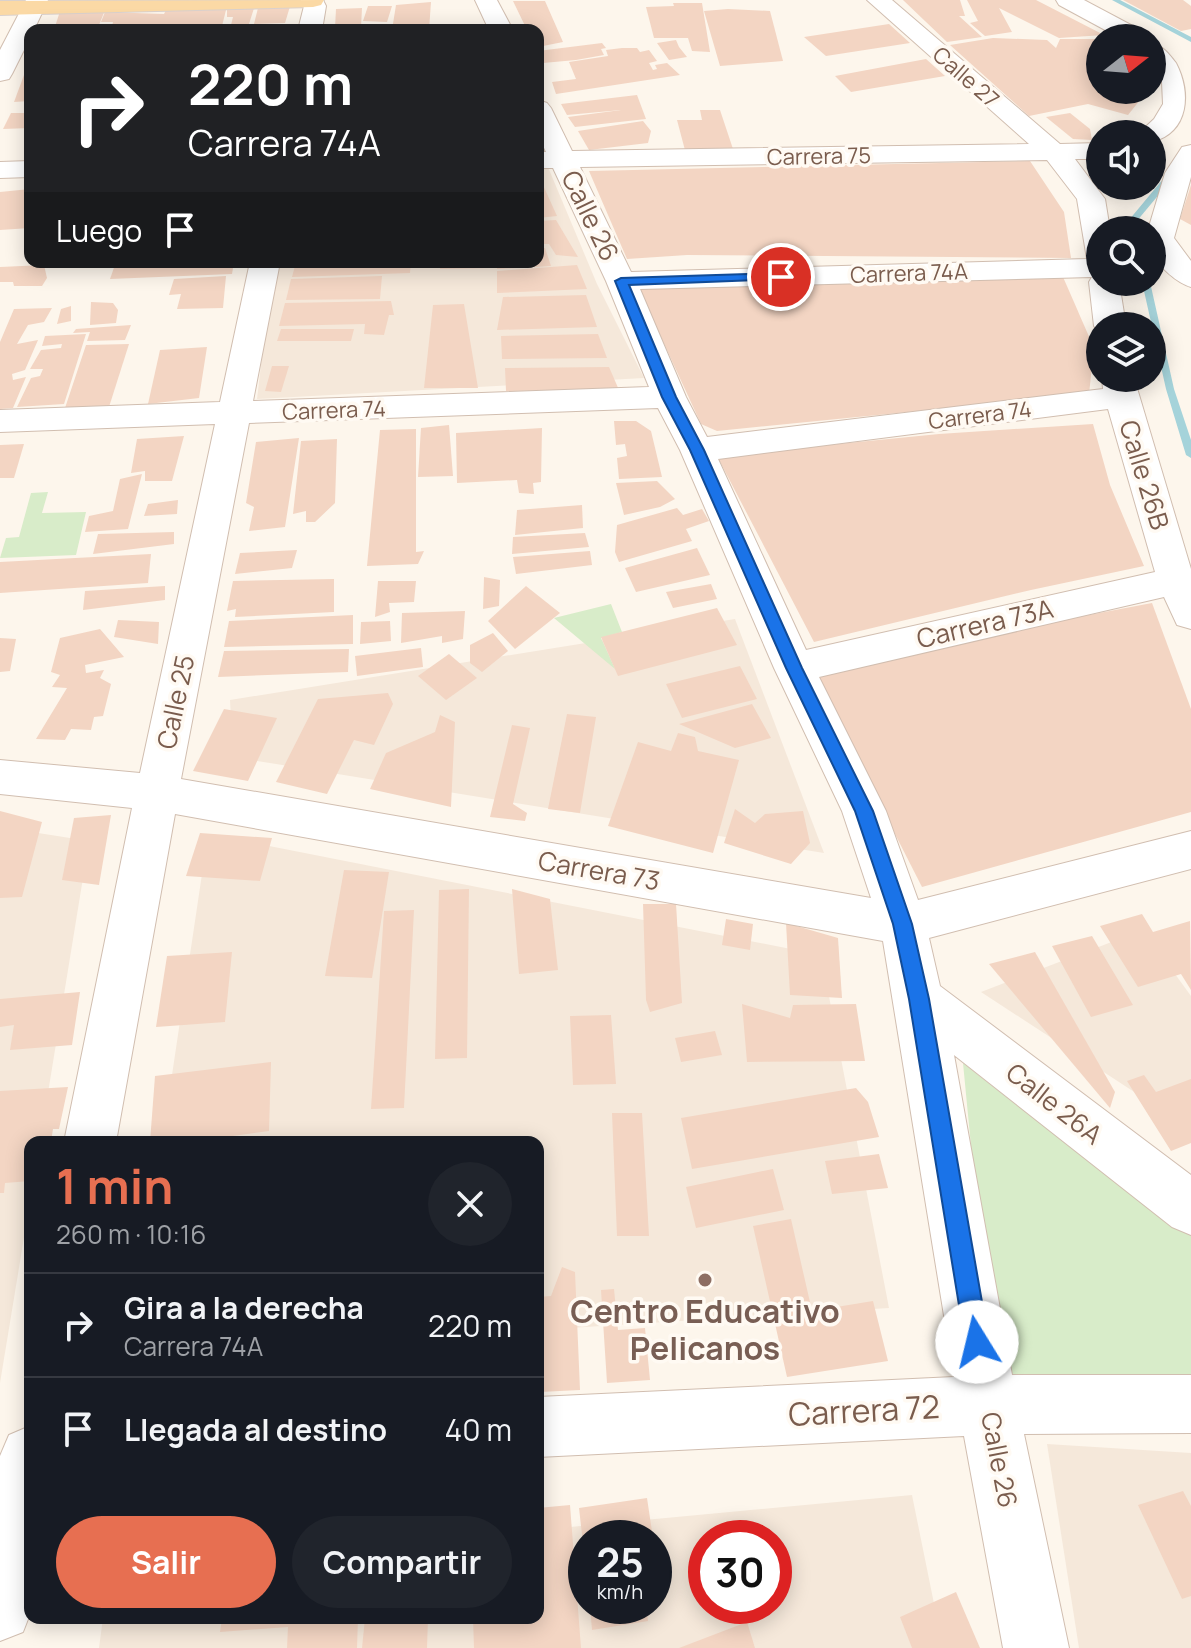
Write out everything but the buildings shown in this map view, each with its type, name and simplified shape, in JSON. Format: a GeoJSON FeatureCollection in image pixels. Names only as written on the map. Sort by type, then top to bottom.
{"type":"FeatureCollection","features":[{"type":"Feature","properties":{"kind":"main road"},"geometry":{"type":"LineString","coordinates":[[0,8],[35,4],[313,0]]}},
{"type":"Feature","properties":{"kind":"street"},"geometry":{"type":"LineString","coordinates":[[311,24],[315,6],[313,0]]}},
{"type":"Feature","properties":{"kind":"street"},"geometry":{"type":"LineString","coordinates":[[486,0],[498,24]]}},
{"type":"Feature","properties":{"kind":"street","name":"Calle 27"},"geometry":{"type":"LineString","coordinates":[[878,0],[1055,153]]}},
{"type":"Feature","properties":{"kind":"street"},"geometry":{"type":"LineString","coordinates":[[1067,0],[1112,24]]}},
{"type":"Feature","properties":{"kind":"street"},"geometry":{"type":"LineString","coordinates":[[25,24],[35,4]]}},
{"type":"Feature","properties":{"kind":"street"},"geometry":{"type":"LineString","coordinates":[[0,74],[24,26]]}},
{"type":"Feature","properties":{"kind":"street"},"geometry":{"type":"LineString","coordinates":[[1166,66],[1177,85],[1176,104],[1166,124]]}},
{"type":"Feature","properties":{"kind":"street","name":"Calle 26"},"geometry":{"type":"LineString","coordinates":[[544,134],[550,160],[621,281],[669,397],[697,450],[794,668],[864,811],[903,924],[919,999],[988,1405],[1036,1648]]}},
{"type":"Feature","properties":{"kind":"street","name":"Carrera 75"},"geometry":{"type":"LineString","coordinates":[[550,160],[1086,152]]}},
{"type":"Feature","properties":{"kind":"street"},"geometry":{"type":"LineString","coordinates":[[1055,153],[1081,182],[1091,199],[1094,216]]}},
{"type":"Feature","properties":{"kind":"street"},"geometry":{"type":"LineString","coordinates":[[1166,222],[1170,212],[1171,188],[1180,166],[1191,153]]}},
{"type":"Feature","properties":{"kind":"street"},"geometry":{"type":"LineString","coordinates":[[0,170],[24,169]]}},
{"type":"Feature","properties":{"kind":"street"},"geometry":{"type":"LineString","coordinates":[[1166,237],[1191,233]]}},
{"type":"Feature","properties":{"kind":"street"},"geometry":{"type":"LineString","coordinates":[[1166,249],[1191,278]]}},
{"type":"Feature","properties":{"kind":"street","name":"Calle 25"},"geometry":{"type":"LineString","coordinates":[[91,1136],[264,268]]}},
{"type":"Feature","properties":{"kind":"street","name":"Carrera 74A"},"geometry":{"type":"LineString","coordinates":[[621,281],[1086,268]]}},
{"type":"Feature","properties":{"kind":"street","name":"Carrera 74"},"geometry":{"type":"LineString","coordinates":[[697,450],[1092,392]]}},
{"type":"Feature","properties":{"kind":"street","name":"Calle 26B"},"geometry":{"type":"LineString","coordinates":[[1120,392],[1183,598]]}},
{"type":"Feature","properties":{"kind":"street","name":"Carrera 74"},"geometry":{"type":"LineString","coordinates":[[0,421],[669,397]]}},
{"type":"Feature","properties":{"kind":"street","name":"Carrera 73A"},"geometry":{"type":"LineString","coordinates":[[794,668],[1183,598]]}},
{"type":"Feature","properties":{"kind":"street","name":"Carrera 73"},"geometry":{"type":"LineString","coordinates":[[0,777],[157,793],[903,924],[1191,850]]}},
{"type":"Feature","properties":{"kind":"street","name":"Calle 26A"},"geometry":{"type":"LineString","coordinates":[[919,999],[1191,1208]]}},
{"type":"Feature","properties":{"kind":"street","name":"Carrera 72"},"geometry":{"type":"LineString","coordinates":[[544,1427],[988,1405],[1191,1404]]}},
{"type":"Feature","properties":{"kind":"street"},"geometry":{"type":"LineString","coordinates":[[0,1455],[24,1454]]}},
{"type":"Feature","properties":{"kind":"street"},"geometry":{"type":"LineString","coordinates":[[0,1609],[24,1485]]}},
{"type":"Feature","properties":{"kind":"shaded area"},"geometry":{"type":"Polygon","coordinates":[[[544,160],[597,284],[644,378],[257,399],[272,268],[544,268],[544,160]]]}},
{"type":"Feature","properties":{"kind":"shaded area"},"geometry":{"type":"Polygon","coordinates":[[[735,619],[824,853],[233,757],[230,700],[735,619]]]}},
{"type":"Feature","properties":{"kind":"shaded area"},"geometry":{"type":"Polygon","coordinates":[[[0,827],[89,841],[41,1136],[24,1136],[24,1237],[0,1383],[0,827]]]}},
{"type":"Feature","properties":{"kind":"shaded area"},"geometry":{"type":"Polygon","coordinates":[[[208,834],[821,955],[889,1308],[544,1330],[544,1136],[163,1136],[208,834]]]}},
{"type":"Feature","properties":{"kind":"shaded area"},"geometry":{"type":"Polygon","coordinates":[[[1143,930],[1191,996],[1191,1129],[981,992],[1143,930]]]}},
{"type":"Feature","properties":{"kind":"shaded area"},"geometry":{"type":"Polygon","coordinates":[[[1047,1444],[1191,1453],[1191,1648],[1079,1648],[1047,1444]]]}},
{"type":"Feature","properties":{"kind":"shaded area"},"geometry":{"type":"Polygon","coordinates":[[[912,1495],[943,1648],[99,1648],[102,1624],[544,1624],[544,1529],[568,1527],[568,1624],[672,1624],[672,1520],[645,1520],[912,1495]]]}},
{"type":"Feature","properties":{"kind":"green space"},"geometry":{"type":"Polygon","coordinates":[[[48,492],[42,513],[86,512],[76,555],[0,558],[6,538],[19,537],[31,493],[48,492]]]}},
{"type":"Feature","properties":{"kind":"green space"},"geometry":{"type":"Polygon","coordinates":[[[611,604],[622,632],[601,638],[615,669],[554,618],[611,604]]]}},
{"type":"Feature","properties":{"kind":"green space"},"geometry":{"type":"Polygon","coordinates":[[[963,1063],[1104,1173],[1191,1234],[1191,1374],[993,1374],[963,1063]]]}},
{"type":"Feature","properties":{"kind":"waterway"},"geometry":{"type":"LineString","coordinates":[[1115,0],[1191,40]]}},
{"type":"Feature","properties":{"kind":"waterway"},"geometry":{"type":"LineString","coordinates":[[1137,216],[1191,151]]}},
{"type":"Feature","properties":{"kind":"waterway"},"geometry":{"type":"LineString","coordinates":[[1149,296],[1170,389],[1191,455]]}},
{"type":"Feature","properties":{"kind":"place","name":"Centro Educativo Pelicanos"},"geometry":{"type":"Point","coordinates":[705,1280]}},
{"type":"Feature","properties":{"kind":"route"},"geometry":{"type":"LineString","coordinates":[[781,277],[621,281],[669,397],[697,450],[794,668],[864,811],[903,924],[919,999],[977,1342]]}}]}
